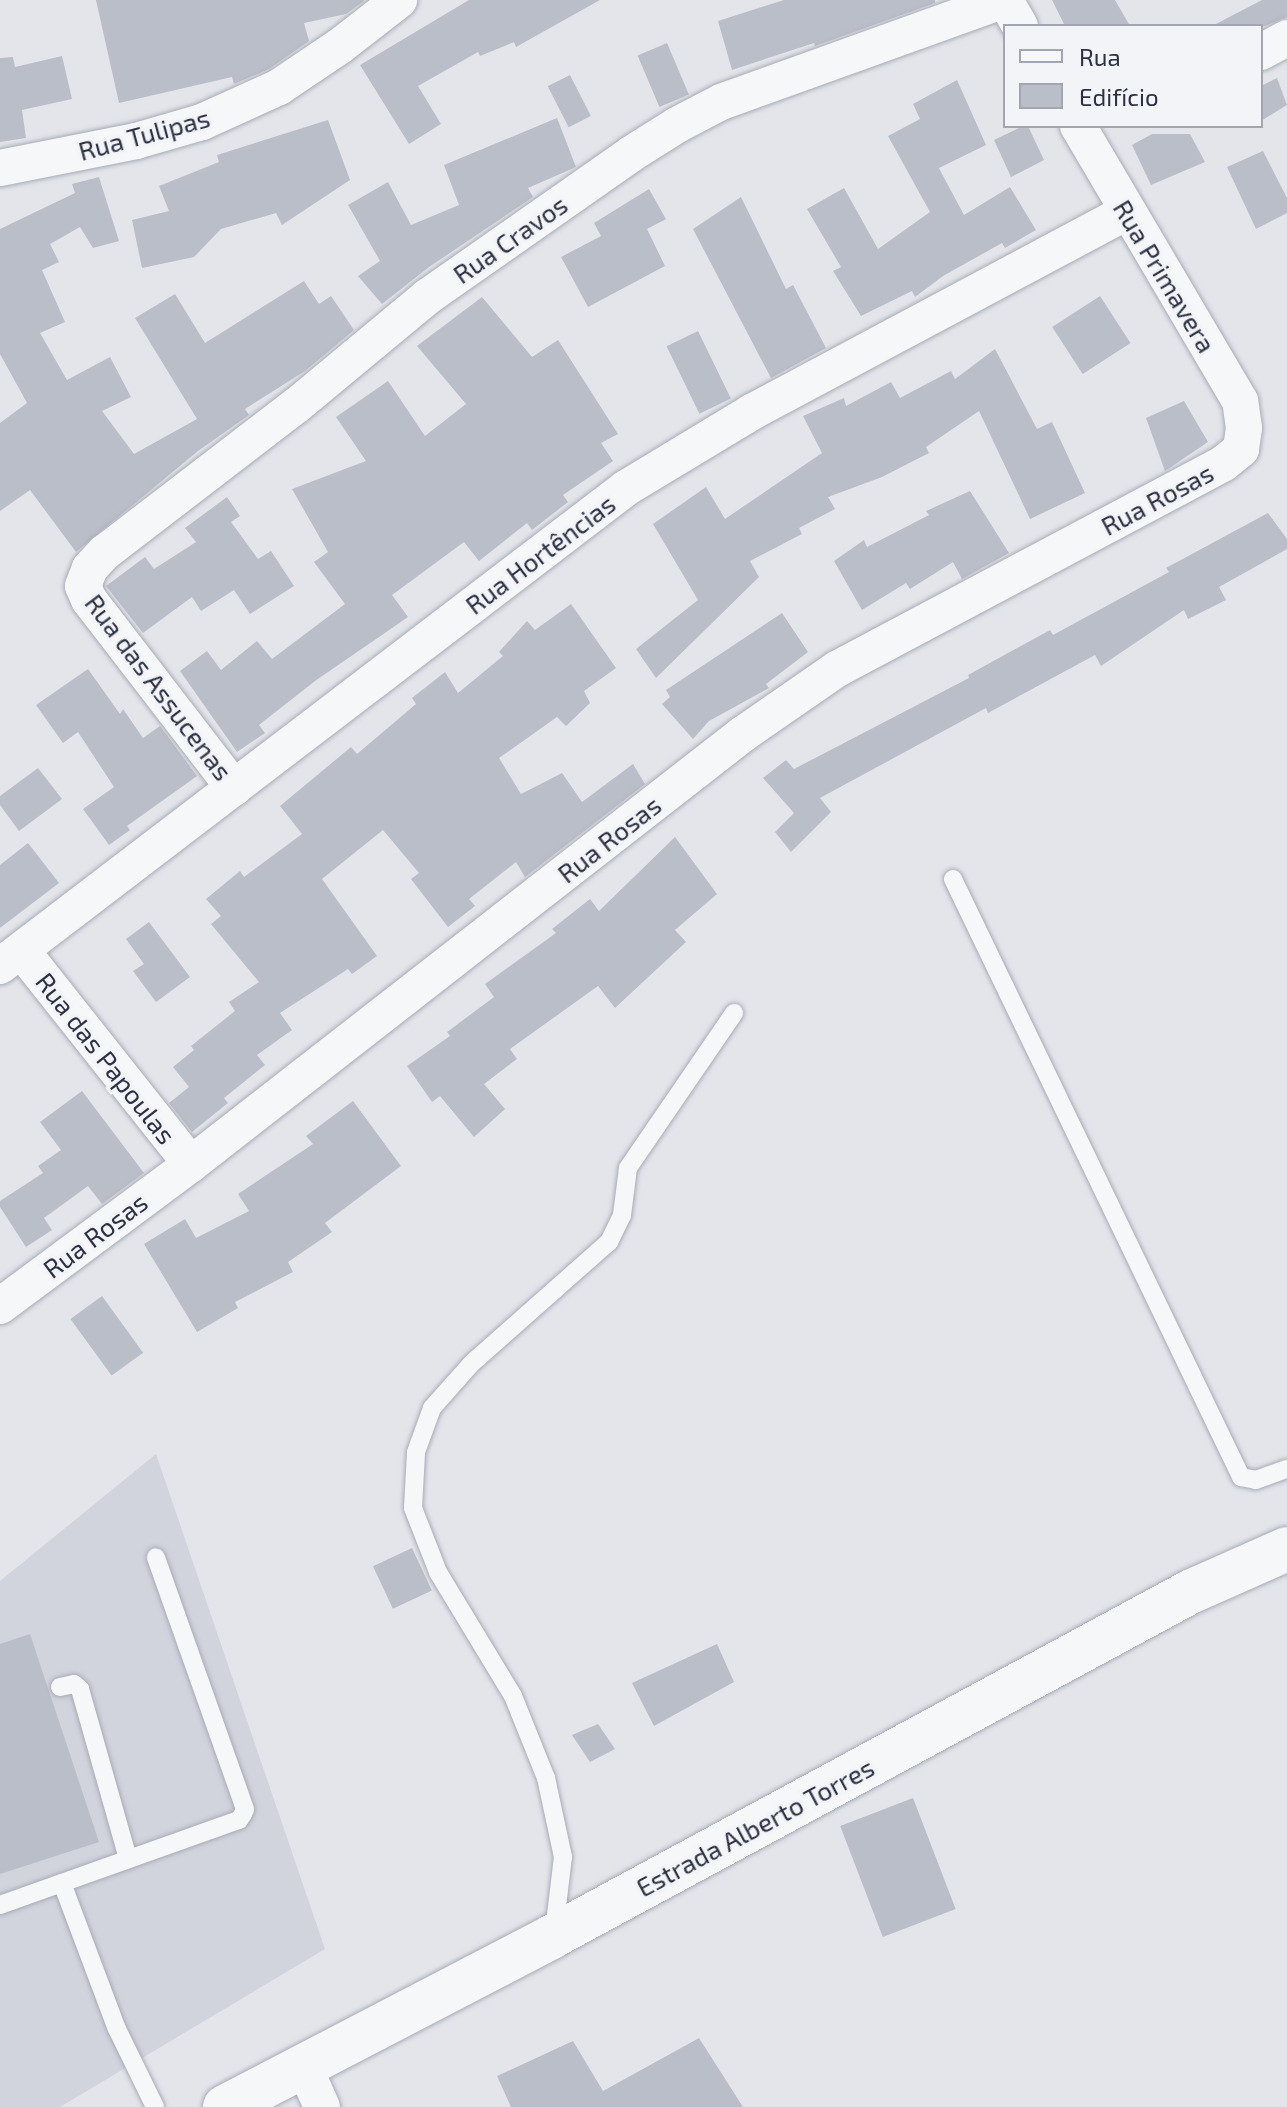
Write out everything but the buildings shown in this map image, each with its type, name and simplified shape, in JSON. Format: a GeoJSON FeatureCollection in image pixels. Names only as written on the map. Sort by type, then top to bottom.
{"type":"FeatureCollection","features":[{"type":"Feature","properties":{"kind":"street","name":"Rua Tulipas"},"geometry":{"type":"LineString","coordinates":[[0,168],[136,141],[202,122],[279,87],[340,46],[399,0]]}},
{"type":"Feature","properties":{"kind":"street"},"geometry":{"type":"LineString","coordinates":[[1005,0],[1019,24]]}},
{"type":"Feature","properties":{"kind":"street","name":"Rua Cravos"},"geometry":{"type":"LineString","coordinates":[[83,586],[90,568],[104,553],[297,405],[427,297],[631,154],[721,102],[1005,0]]}},
{"type":"Feature","properties":{"kind":"street"},"geometry":{"type":"LineString","coordinates":[[1263,51],[1287,38]]}},
{"type":"Feature","properties":{"kind":"street","name":"Rua Primavera"},"geometry":{"type":"LineString","coordinates":[[1090,130],[1126,212],[1240,401],[1244,428]]}},
{"type":"Feature","properties":{"kind":"street","name":"Rua Hortências"},"geometry":{"type":"LineString","coordinates":[[11,958],[626,488],[752,412],[1126,212]]}},
{"type":"Feature","properties":{"kind":"street","name":"Rua Rosas"},"geometry":{"type":"LineString","coordinates":[[0,1306],[191,1164],[743,734],[825,677],[1224,463],[1241,449],[1244,428]]}},
{"type":"Feature","properties":{"kind":"street","name":"Rua das Assucenas"},"geometry":{"type":"LineString","coordinates":[[83,586],[89,600],[234,788]]}},
{"type":"Feature","properties":{"kind":"street","name":"Rua das Papoulas"},"geometry":{"type":"LineString","coordinates":[[11,958],[191,1164]]}},
{"type":"Feature","properties":{"kind":"street","name":"Estrada Alberto Torres"},"geometry":{"type":"LineString","coordinates":[[225,2107],[553,1936],[1190,1592],[1287,1549]]}},
{"type":"Feature","properties":{"kind":"street"},"geometry":{"type":"LineString","coordinates":[[303,2064],[322,2107]]}},
{"type":"Feature","properties":{"kind":"lane"},"geometry":{"type":"LineString","coordinates":[[953,879],[1241,1477],[1256,1480],[1287,1469]]}},
{"type":"Feature","properties":{"kind":"lane"},"geometry":{"type":"LineString","coordinates":[[553,1936],[563,1857],[546,1778],[513,1696],[438,1572],[413,1508],[416,1452],[432,1408],[472,1363],[609,1242],[622,1215],[628,1168],[734,1013]]}},
{"type":"Feature","properties":{"kind":"lane"},"geometry":{"type":"LineString","coordinates":[[0,1905],[239,1820],[245,1809],[156,1557]]}},
{"type":"Feature","properties":{"kind":"lane"},"geometry":{"type":"LineString","coordinates":[[60,1687],[74,1684],[80,1689],[128,1859]]}},
{"type":"Feature","properties":{"kind":"lane"},"geometry":{"type":"LineString","coordinates":[[62,1883],[117,2029],[155,2107]]}},
{"type":"Feature","properties":{"kind":"shaded area"},"geometry":{"type":"Polygon","coordinates":[[[156,1454],[325,1949],[60,2107],[0,2107],[0,1581],[156,1454]]]}}]}
